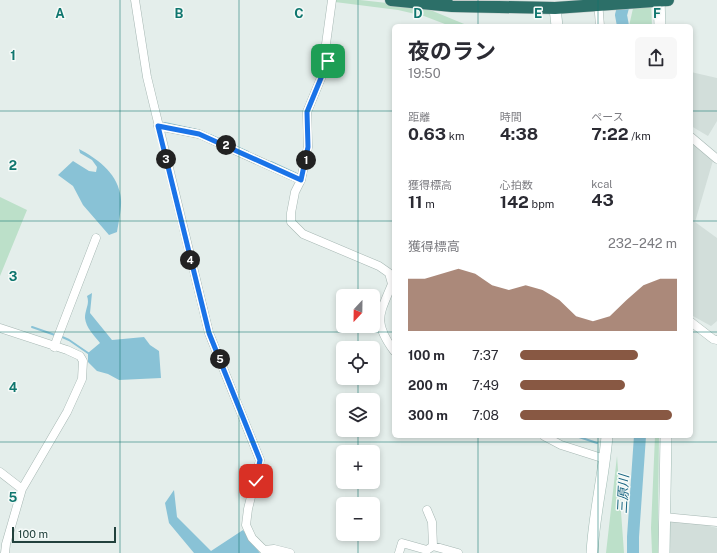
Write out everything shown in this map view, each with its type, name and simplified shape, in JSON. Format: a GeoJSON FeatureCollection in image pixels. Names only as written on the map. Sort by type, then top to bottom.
{"type":"FeatureCollection","features":[{"type":"Feature","properties":{"kind":"highway"},"geometry":{"type":"LineString","coordinates":[[391,0],[555,8],[600,2],[662,0]]}},
{"type":"Feature","properties":{"kind":"street"},"geometry":{"type":"LineString","coordinates":[[135,0],[147,77],[209,333],[260,460],[248,509],[246,525],[252,538],[265,551],[274,549],[290,553]]}},
{"type":"Feature","properties":{"kind":"street"},"geometry":{"type":"LineString","coordinates":[[332,0],[326,44],[328,61],[307,112],[308,147],[301,180],[295,192],[291,213],[292,222],[303,234],[379,266],[389,273],[392,284],[385,298],[379,318],[383,334],[392,348]]}},
{"type":"Feature","properties":{"kind":"street"},"geometry":{"type":"LineString","coordinates":[[660,24],[662,0]]}},
{"type":"Feature","properties":{"kind":"street"},"geometry":{"type":"LineString","coordinates":[[600,2],[600,24]]}},
{"type":"Feature","properties":{"kind":"street"},"geometry":{"type":"LineString","coordinates":[[555,8],[557,24]]}},
{"type":"Feature","properties":{"kind":"street"},"geometry":{"type":"LineString","coordinates":[[158,126],[199,134],[301,180]]}},
{"type":"Feature","properties":{"kind":"street"},"geometry":{"type":"LineString","coordinates":[[693,140],[717,159]]}},
{"type":"Feature","properties":{"kind":"street"},"geometry":{"type":"LineString","coordinates":[[54,347],[96,238]]}},
{"type":"Feature","properties":{"kind":"street"},"geometry":{"type":"LineString","coordinates":[[693,324],[713,339],[717,340]]}},
{"type":"Feature","properties":{"kind":"street"},"geometry":{"type":"LineString","coordinates":[[0,328],[80,356],[83,361],[82,379],[67,412],[22,489],[6,544],[5,553]]}},
{"type":"Feature","properties":{"kind":"street"},"geometry":{"type":"LineString","coordinates":[[548,438],[561,445],[605,459]]}},
{"type":"Feature","properties":{"kind":"street"},"geometry":{"type":"LineString","coordinates":[[592,553],[594,524],[605,459],[607,438]]}},
{"type":"Feature","properties":{"kind":"street"},"geometry":{"type":"LineString","coordinates":[[664,553],[666,438]]}},
{"type":"Feature","properties":{"kind":"street"},"geometry":{"type":"LineString","coordinates":[[0,472],[22,489]]}},
{"type":"Feature","properties":{"kind":"street"},"geometry":{"type":"LineString","coordinates":[[427,510],[432,522],[433,546]]}},
{"type":"Feature","properties":{"kind":"street"},"geometry":{"type":"LineString","coordinates":[[664,516],[717,522]]}},
{"type":"Feature","properties":{"kind":"street"},"geometry":{"type":"LineString","coordinates":[[399,553],[402,544],[427,550],[433,546],[458,553]]}},
{"type":"Feature","properties":{"kind":"shaded area"},"geometry":{"type":"Polygon","coordinates":[[[693,72],[717,78],[717,121],[708,136],[693,127],[693,72]]]}},
{"type":"Feature","properties":{"kind":"shaded area"},"geometry":{"type":"Polygon","coordinates":[[[693,139],[714,157],[695,222],[717,238],[717,321],[711,326],[693,316],[693,139]]]}},
{"type":"Feature","properties":{"kind":"shaded area"},"geometry":{"type":"Polygon","coordinates":[[[667,520],[696,522],[717,528],[717,553],[668,553],[667,520]]]}},
{"type":"Feature","properties":{"kind":"green space"},"geometry":{"type":"Polygon","coordinates":[[[335,0],[360,0],[423,7],[464,24],[445,24],[424,16],[398,10],[335,2],[335,0]]]}},
{"type":"Feature","properties":{"kind":"green space"},"geometry":{"type":"Polygon","coordinates":[[[651,3],[652,24],[629,24],[634,4],[651,3]]]}},
{"type":"Feature","properties":{"kind":"green space"},"geometry":{"type":"Polygon","coordinates":[[[0,197],[27,210],[0,276],[0,197]]]}},
{"type":"Feature","properties":{"kind":"green space"},"geometry":{"type":"Polygon","coordinates":[[[655,438],[659,438],[658,518],[660,553],[652,553],[651,528],[655,438]]]}},
{"type":"Feature","properties":{"kind":"green space"},"geometry":{"type":"Polygon","coordinates":[[[617,456],[624,553],[606,553],[617,456]]]}},
{"type":"Feature","properties":{"kind":"water"},"geometry":{"type":"Polygon","coordinates":[[[79,149],[104,166],[110,172],[118,185],[121,202],[117,232],[109,235],[83,205],[73,186],[58,175],[73,161],[89,171],[96,172],[97,167],[92,160],[80,153],[79,149]]]}},
{"type":"Feature","properties":{"kind":"water"},"geometry":{"type":"Polygon","coordinates":[[[92,293],[90,313],[112,340],[144,337],[150,345],[159,351],[161,378],[119,380],[108,374],[97,371],[88,362],[88,353],[100,343],[89,328],[85,318],[88,302],[87,296],[92,293]]]}},
{"type":"Feature","properties":{"kind":"water"},"geometry":{"type":"Polygon","coordinates":[[[174,490],[177,517],[211,551],[243,530],[260,553],[194,553],[169,523],[165,503],[174,490]]]}},
{"type":"Feature","properties":{"kind":"waterway","name":"三原川"},"geometry":{"type":"LineString","coordinates":[[623,24],[621,15],[625,0]]}},
{"type":"Feature","properties":{"kind":"waterway"},"geometry":{"type":"LineString","coordinates":[[165,123],[197,130]]}},
{"type":"Feature","properties":{"kind":"waterway"},"geometry":{"type":"LineString","coordinates":[[210,135],[248,152]]}},
{"type":"Feature","properties":{"kind":"waterway"},"geometry":{"type":"LineString","coordinates":[[271,162],[299,175]]}},
{"type":"Feature","properties":{"kind":"waterway"},"geometry":{"type":"LineString","coordinates":[[32,327],[55,335]]}},
{"type":"Feature","properties":{"kind":"waterway"},"geometry":{"type":"LineString","coordinates":[[60,336],[69,340],[88,353]]}},
{"type":"Feature","properties":{"kind":"waterway"},"geometry":{"type":"LineString","coordinates":[[582,438],[597,443]]}},
{"type":"Feature","properties":{"kind":"waterway","name":"三原川"},"geometry":{"type":"LineString","coordinates":[[633,553],[640,438]]}},
{"type":"Feature","properties":{"kind":"route"},"geometry":{"type":"LineString","coordinates":[[256,481],[260,460],[224,367],[215,350],[209,333],[158,126],[199,134],[301,180],[308,147],[307,112],[328,61]]}}]}
